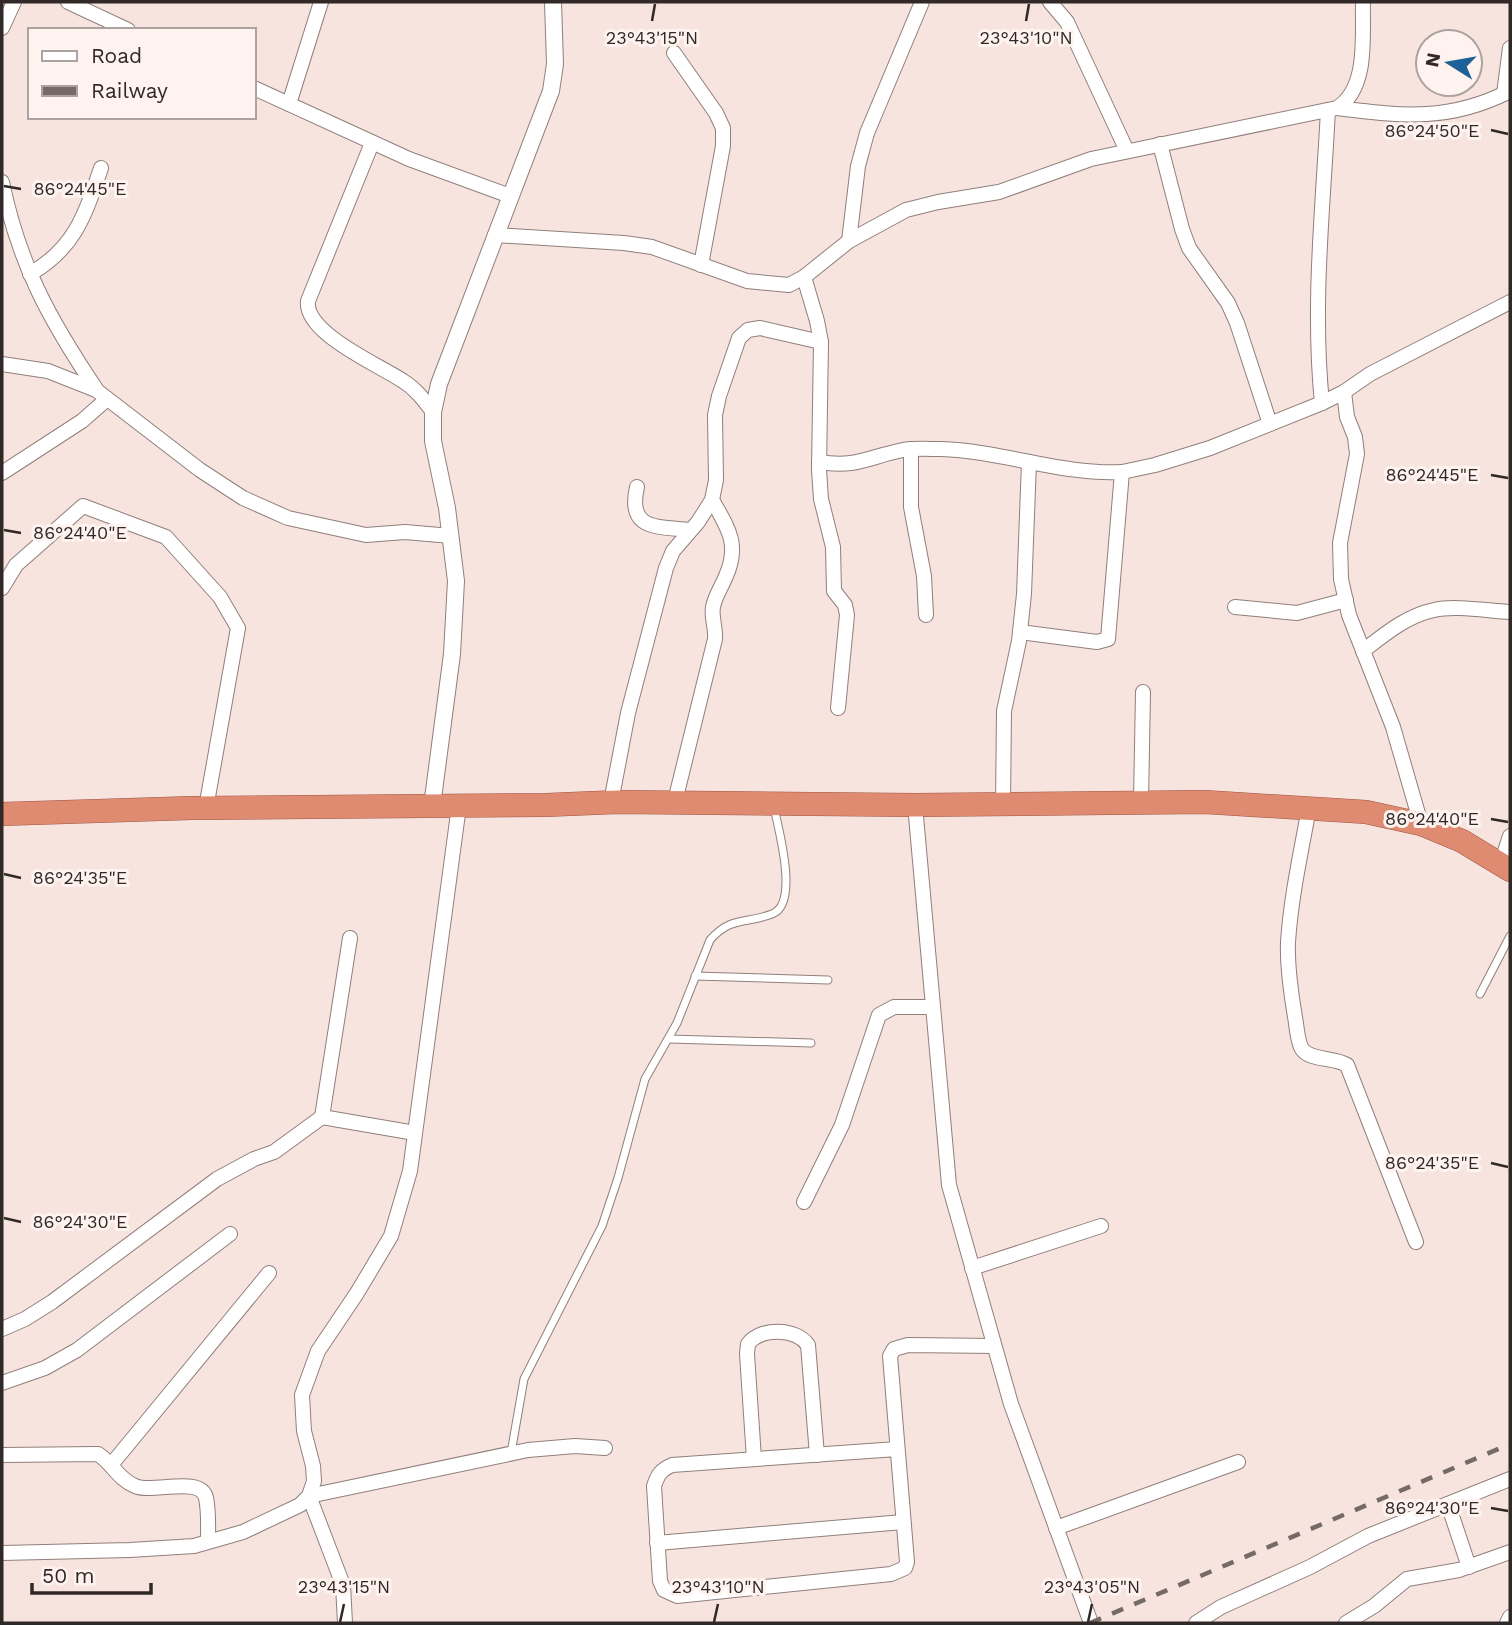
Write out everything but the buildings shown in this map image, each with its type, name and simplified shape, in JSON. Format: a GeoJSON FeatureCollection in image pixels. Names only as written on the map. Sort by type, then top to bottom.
{"type":"FeatureCollection","features":[{"type":"Feature","properties":{"kind":"highway"},"geometry":{"type":"LineString","coordinates":[[2,814],[675,801],[915,805],[1205,802],[1366,812],[1421,824],[1462,841],[1506,867]]}},
{"type":"Feature","properties":{"kind":"street"},"geometry":{"type":"LineString","coordinates":[[2,28],[14,2]]}},
{"type":"Feature","properties":{"kind":"street"},"geometry":{"type":"LineString","coordinates":[[69,2],[124,28]]}},
{"type":"Feature","properties":{"kind":"street"},"geometry":{"type":"LineString","coordinates":[[289,104],[321,2]]}},
{"type":"Feature","properties":{"kind":"street"},"geometry":{"type":"LineString","coordinates":[[432,806],[452,654],[456,581],[451,536],[433,441],[433,412],[439,384],[551,91],[555,64],[553,2]]}},
{"type":"Feature","properties":{"kind":"street"},"geometry":{"type":"LineString","coordinates":[[849,241],[858,166],[867,133],[922,2]]}},
{"type":"Feature","properties":{"kind":"street"},"geometry":{"type":"LineString","coordinates":[[1051,2],[1067,22],[1127,151]]}},
{"type":"Feature","properties":{"kind":"street"},"geometry":{"type":"LineString","coordinates":[[495,235],[643,246],[676,254],[747,281],[789,285],[804,277],[849,241],[906,210],[999,192],[1091,159],[1333,109],[1348,102],[1360,71],[1363,2]]}},
{"type":"Feature","properties":{"kind":"street"},"geometry":{"type":"LineString","coordinates":[[1333,109],[1398,116],[1446,114],[1507,93],[1510,48]]}},
{"type":"Feature","properties":{"kind":"street"},"geometry":{"type":"LineString","coordinates":[[674,53],[716,113],[723,128],[723,146],[701,265]]}},
{"type":"Feature","properties":{"kind":"street"},"geometry":{"type":"LineString","coordinates":[[256,89],[372,143],[510,196]]}},
{"type":"Feature","properties":{"kind":"street"},"geometry":{"type":"LineString","coordinates":[[1322,403],[1319,353],[1320,285],[1333,109]]}},
{"type":"Feature","properties":{"kind":"street"},"geometry":{"type":"LineString","coordinates":[[372,143],[307,308],[313,321],[340,343],[404,381],[433,412]]}},
{"type":"Feature","properties":{"kind":"street"},"geometry":{"type":"LineString","coordinates":[[1160,144],[1189,248],[1228,303],[1270,424]]}},
{"type":"Feature","properties":{"kind":"street"},"geometry":{"type":"LineString","coordinates":[[30,274],[45,265],[71,240],[82,221],[102,168]]}},
{"type":"Feature","properties":{"kind":"street"},"geometry":{"type":"LineString","coordinates":[[2,182],[21,256],[64,341],[102,394]]}},
{"type":"Feature","properties":{"kind":"street"},"geometry":{"type":"LineString","coordinates":[[804,277],[821,342],[821,499],[833,547],[834,591],[845,605],[847,615],[838,708]]}},
{"type":"Feature","properties":{"kind":"street"},"geometry":{"type":"LineString","coordinates":[[819,462],[849,465],[911,449],[970,452],[1100,473],[1155,466],[1210,448],[1322,403],[1370,374],[1510,302]]}},
{"type":"Feature","properties":{"kind":"street"},"geometry":{"type":"LineString","coordinates":[[611,802],[628,713],[666,568],[673,551],[706,512],[712,500],[716,481],[715,415],[739,338],[748,330],[760,328],[821,342]]}},
{"type":"Feature","properties":{"kind":"street"},"geometry":{"type":"LineString","coordinates":[[2,363],[48,371],[102,394],[200,470],[243,498],[288,518],[366,535],[405,532],[451,536]]}},
{"type":"Feature","properties":{"kind":"street"},"geometry":{"type":"LineString","coordinates":[[1344,392],[1347,417],[1357,454],[1340,543],[1341,579],[1363,651],[1393,727],[1421,824]]}},
{"type":"Feature","properties":{"kind":"street"},"geometry":{"type":"LineString","coordinates":[[2,473],[82,421],[102,394]]}},
{"type":"Feature","properties":{"kind":"street"},"geometry":{"type":"LineString","coordinates":[[911,449],[911,507],[924,576],[926,615]]}},
{"type":"Feature","properties":{"kind":"street"},"geometry":{"type":"LineString","coordinates":[[1003,804],[1004,710],[1020,632],[1030,462]]}},
{"type":"Feature","properties":{"kind":"street"},"geometry":{"type":"LineString","coordinates":[[1020,632],[1097,642],[1108,639],[1122,472]]}},
{"type":"Feature","properties":{"kind":"street"},"geometry":{"type":"LineString","coordinates":[[637,486],[634,503],[640,519],[655,526],[690,530]]}},
{"type":"Feature","properties":{"kind":"street"},"geometry":{"type":"LineString","coordinates":[[675,801],[715,639],[716,628],[712,611],[714,602],[733,558],[733,542],[728,527],[712,500]]}},
{"type":"Feature","properties":{"kind":"street"},"geometry":{"type":"LineString","coordinates":[[2,588],[16,565],[83,506],[166,537],[220,597],[238,628],[206,808]]}},
{"type":"Feature","properties":{"kind":"street"},"geometry":{"type":"LineString","coordinates":[[1235,607],[1297,613],[1346,600]]}},
{"type":"Feature","properties":{"kind":"street"},"geometry":{"type":"LineString","coordinates":[[1363,651],[1393,628],[1436,609],[1510,612]]}},
{"type":"Feature","properties":{"kind":"street"},"geometry":{"type":"LineString","coordinates":[[1141,802],[1143,692]]}},
{"type":"Feature","properties":{"kind":"street"},"geometry":{"type":"LineString","coordinates":[[915,805],[949,1185],[1011,1404],[1091,1623]]}},
{"type":"Feature","properties":{"kind":"street"},"geometry":{"type":"LineString","coordinates":[[2,1553],[194,1546],[243,1532],[300,1505],[309,1496],[314,1481],[313,1466],[303,1431],[302,1395],[318,1351],[391,1236],[410,1171],[459,806]]}},
{"type":"Feature","properties":{"kind":"street"},"geometry":{"type":"LineString","coordinates":[[1309,808],[1288,944],[1299,1041],[1304,1051],[1310,1055],[1340,1060],[1347,1065],[1416,1241]]}},
{"type":"Feature","properties":{"kind":"street"},"geometry":{"type":"LineString","coordinates":[[1506,867],[1510,836]]}},
{"type":"Feature","properties":{"kind":"street"},"geometry":{"type":"LineString","coordinates":[[323,1117],[350,938]]}},
{"type":"Feature","properties":{"kind":"street"},"geometry":{"type":"LineString","coordinates":[[804,1202],[842,1125],[879,1015],[894,1007],[933,1007]]}},
{"type":"Feature","properties":{"kind":"street"},"geometry":{"type":"LineString","coordinates":[[2,1329],[25,1319],[51,1302],[234,1168],[274,1152],[323,1117],[415,1133]]}},
{"type":"Feature","properties":{"kind":"street"},"geometry":{"type":"LineString","coordinates":[[972,1268],[1101,1226]]}},
{"type":"Feature","properties":{"kind":"street"},"geometry":{"type":"LineString","coordinates":[[2,1382],[45,1368],[77,1350],[230,1234]]}},
{"type":"Feature","properties":{"kind":"street"},"geometry":{"type":"LineString","coordinates":[[110,1465],[269,1273]]}},
{"type":"Feature","properties":{"kind":"street"},"geometry":{"type":"LineString","coordinates":[[754,1459],[748,1344],[760,1334],[788,1332],[803,1339],[807,1345],[817,1455]]}},
{"type":"Feature","properties":{"kind":"street"},"geometry":{"type":"LineString","coordinates":[[897,1449],[673,1465],[663,1469],[654,1486],[660,1581],[664,1590],[677,1596],[900,1572],[907,1562],[890,1356],[894,1349],[908,1345],[994,1346]]}},
{"type":"Feature","properties":{"kind":"street"},"geometry":{"type":"LineString","coordinates":[[309,1496],[511,1453],[575,1446],[605,1448]]}},
{"type":"Feature","properties":{"kind":"street"},"geometry":{"type":"LineString","coordinates":[[2,1455],[98,1454],[125,1481],[135,1487],[145,1489],[190,1486],[203,1491],[206,1496],[208,1542]]}},
{"type":"Feature","properties":{"kind":"street"},"geometry":{"type":"LineString","coordinates":[[1056,1528],[1238,1462]]}},
{"type":"Feature","properties":{"kind":"street"},"geometry":{"type":"LineString","coordinates":[[1196,1623],[1221,1607],[1310,1567],[1368,1536],[1510,1479]]}},
{"type":"Feature","properties":{"kind":"street"},"geometry":{"type":"LineString","coordinates":[[309,1496],[343,1585],[345,1623]]}},
{"type":"Feature","properties":{"kind":"street"},"geometry":{"type":"LineString","coordinates":[[1448,1504],[1468,1567]]}},
{"type":"Feature","properties":{"kind":"street"},"geometry":{"type":"LineString","coordinates":[[657,1544],[903,1522]]}},
{"type":"Feature","properties":{"kind":"street"},"geometry":{"type":"LineString","coordinates":[[1346,1623],[1374,1606],[1407,1579],[1447,1573],[1510,1554]]}},
{"type":"Feature","properties":{"kind":"street"},"geometry":{"type":"LineString","coordinates":[[1507,1623],[1510,1618]]}},
{"type":"Feature","properties":{"kind":"lane"},"geometry":{"type":"LineString","coordinates":[[511,1453],[524,1379],[602,1226],[645,1079],[669,1039],[710,940],[719,929],[732,922],[772,914],[783,904],[784,853],[773,803]]}},
{"type":"Feature","properties":{"kind":"lane"},"geometry":{"type":"LineString","coordinates":[[1480,994],[1510,936]]}},
{"type":"Feature","properties":{"kind":"lane"},"geometry":{"type":"LineString","coordinates":[[695,976],[828,979]]}},
{"type":"Feature","properties":{"kind":"lane"},"geometry":{"type":"LineString","coordinates":[[669,1039],[811,1042]]}},
{"type":"Feature","properties":{"kind":"railway"},"geometry":{"type":"LineString","coordinates":[[1090,1623],[1510,1444]]}}]}
